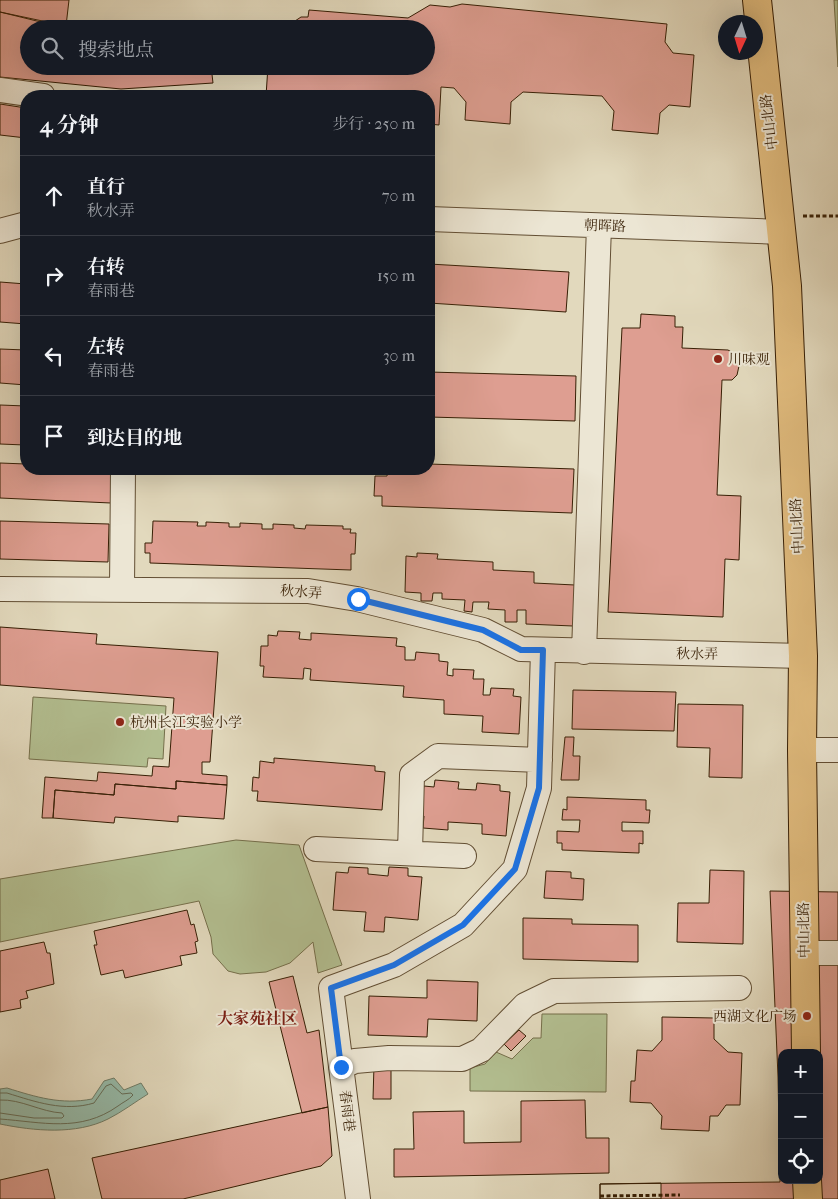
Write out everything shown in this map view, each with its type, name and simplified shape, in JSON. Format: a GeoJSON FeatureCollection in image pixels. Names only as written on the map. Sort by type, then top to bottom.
{"type":"FeatureCollection","features":[{"type":"Feature","properties":{"kind":"main road","name":"中山北路"},"geometry":{"type":"LineString","coordinates":[[757,0],[761,55],[781,224],[786,286],[803,656],[802,750],[806,1049]]}},
{"type":"Feature","properties":{"kind":"street"},"geometry":{"type":"LineString","coordinates":[[0,90],[20,93]]}},
{"type":"Feature","properties":{"kind":"street","name":"朝晖路"},"geometry":{"type":"LineString","coordinates":[[435,219],[599,226],[781,224]]}},
{"type":"Feature","properties":{"kind":"street"},"geometry":{"type":"LineString","coordinates":[[0,231],[20,226]]}},
{"type":"Feature","properties":{"kind":"street"},"geometry":{"type":"LineString","coordinates":[[584,652],[599,226]]}},
{"type":"Feature","properties":{"kind":"street"},"geometry":{"type":"LineString","coordinates":[[122,589],[123,475]]}},
{"type":"Feature","properties":{"kind":"street","name":"秋水弄"},"geometry":{"type":"LineString","coordinates":[[0,589],[308,591],[358,599],[483,630],[521,650],[803,656]]}},
{"type":"Feature","properties":{"kind":"street","name":"春雨巷"},"geometry":{"type":"LineString","coordinates":[[358,1199],[331,988],[394,965],[463,925],[515,869],[539,788],[543,650]]}},
{"type":"Feature","properties":{"kind":"street"},"geometry":{"type":"LineString","coordinates":[[802,750],[838,750]]}},
{"type":"Feature","properties":{"kind":"street"},"geometry":{"type":"LineString","coordinates":[[410,853],[412,775],[431,760],[438,756],[540,760]]}},
{"type":"Feature","properties":{"kind":"street"},"geometry":{"type":"LineString","coordinates":[[316,849],[464,856]]}},
{"type":"Feature","properties":{"kind":"street"},"geometry":{"type":"LineString","coordinates":[[804,953],[838,953]]}},
{"type":"Feature","properties":{"kind":"street"},"geometry":{"type":"LineString","coordinates":[[341,1067],[355,1061],[389,1058],[462,1059],[481,1050],[525,1005],[554,990],[740,988]]}},
{"type":"Feature","properties":{"kind":"path"},"geometry":{"type":"LineString","coordinates":[[781,224],[838,216]]}},
{"type":"Feature","properties":{"kind":"path"},"geometry":{"type":"LineString","coordinates":[[600,1196],[680,1195]]}},
{"type":"Feature","properties":{"kind":"shaded area"},"geometry":{"type":"Polygon","coordinates":[[[834,0],[838,0],[838,67],[834,0]]]}},
{"type":"Feature","properties":{"kind":"shaded area"},"geometry":{"type":"Polygon","coordinates":[[[33,697],[166,706],[163,759],[148,758],[147,767],[29,759],[33,697]]]}},
{"type":"Feature","properties":{"kind":"shaded area"},"geometry":{"type":"Polygon","coordinates":[[[236,840],[299,845],[342,965],[318,973],[313,942],[290,963],[266,972],[240,974],[228,971],[213,954],[211,937],[199,901],[0,942],[0,879],[236,840]]]}},
{"type":"Feature","properties":{"kind":"shaded area"},"geometry":{"type":"Polygon","coordinates":[[[542,1014],[607,1014],[606,1092],[470,1091],[470,1068],[485,1064],[496,1052],[512,1059],[533,1038],[541,1038],[542,1014]]]}},
{"type":"Feature","properties":{"kind":"water"},"geometry":{"type":"Polygon","coordinates":[[[114,1078],[124,1090],[141,1083],[148,1094],[108,1119],[82,1128],[41,1130],[0,1124],[0,1089],[7,1088],[59,1101],[81,1101],[92,1099],[104,1081],[114,1078]]]}},
{"type":"Feature","properties":{"kind":"building"},"geometry":{"type":"Polygon","coordinates":[[[0,0],[69,0],[67,20],[38,20],[0,12],[0,0]]]}},
{"type":"Feature","properties":{"kind":"building"},"geometry":{"type":"Polygon","coordinates":[[[462,4],[667,24],[665,42],[673,53],[694,55],[690,107],[669,105],[660,113],[658,134],[612,130],[614,111],[602,96],[523,92],[511,102],[510,124],[465,120],[466,102],[454,88],[441,87],[439,125],[435,125],[435,90],[266,90],[267,75],[435,75],[435,20],[296,20],[301,17],[308,17],[309,10],[408,18],[430,5],[450,7],[462,4]]]}},
{"type":"Feature","properties":{"kind":"building"},"geometry":{"type":"Polygon","coordinates":[[[0,12],[33,20],[20,20],[20,75],[212,75],[213,83],[121,89],[0,77],[0,12]]]}},
{"type":"Feature","properties":{"kind":"building"},"geometry":{"type":"Polygon","coordinates":[[[0,104],[20,107],[20,137],[0,135],[0,104]]]}},
{"type":"Feature","properties":{"kind":"building"},"geometry":{"type":"Polygon","coordinates":[[[435,264],[569,272],[566,312],[435,303],[435,264]]]}},
{"type":"Feature","properties":{"kind":"building"},"geometry":{"type":"Polygon","coordinates":[[[0,282],[20,284],[20,324],[0,322],[0,282]]]}},
{"type":"Feature","properties":{"kind":"building"},"geometry":{"type":"Polygon","coordinates":[[[641,314],[675,316],[675,327],[683,327],[682,348],[728,350],[735,354],[739,366],[737,375],[732,380],[722,380],[717,495],[741,496],[739,560],[725,559],[723,617],[608,612],[622,328],[640,328],[641,314]]]}},
{"type":"Feature","properties":{"kind":"building"},"geometry":{"type":"Polygon","coordinates":[[[0,349],[20,350],[20,385],[0,383],[0,349]]]}},
{"type":"Feature","properties":{"kind":"building"},"geometry":{"type":"Polygon","coordinates":[[[435,372],[576,376],[575,421],[435,417],[435,372]]]}},
{"type":"Feature","properties":{"kind":"building"},"geometry":{"type":"Polygon","coordinates":[[[0,405],[20,406],[20,445],[0,444],[0,405]]]}},
{"type":"Feature","properties":{"kind":"building"},"geometry":{"type":"Polygon","coordinates":[[[0,463],[20,464],[20,475],[113,475],[111,503],[0,498],[0,463]]]}},
{"type":"Feature","properties":{"kind":"building"},"geometry":{"type":"Polygon","coordinates":[[[435,464],[574,469],[572,513],[382,506],[382,496],[374,496],[375,476],[435,475],[435,464]]]}},
{"type":"Feature","properties":{"kind":"building"},"geometry":{"type":"Polygon","coordinates":[[[0,521],[109,524],[108,562],[0,559],[0,521]]]}},
{"type":"Feature","properties":{"kind":"building"},"geometry":{"type":"Polygon","coordinates":[[[153,521],[198,522],[197,526],[206,526],[206,522],[229,523],[229,527],[240,527],[240,523],[262,524],[262,529],[273,529],[273,524],[294,525],[294,528],[305,529],[306,525],[343,526],[343,529],[351,529],[350,533],[356,533],[355,554],[351,554],[351,570],[150,563],[150,553],[145,553],[145,543],[152,543],[153,521]]]}},
{"type":"Feature","properties":{"kind":"building"},"geometry":{"type":"Polygon","coordinates":[[[417,553],[438,554],[437,559],[493,562],[493,570],[534,572],[534,583],[575,585],[573,626],[526,624],[526,610],[517,610],[517,622],[505,622],[505,610],[488,609],[489,602],[473,602],[472,612],[464,611],[465,600],[442,599],[442,593],[433,593],[432,601],[421,601],[421,593],[405,592],[406,556],[417,557],[417,553]]]}},
{"type":"Feature","properties":{"kind":"building"},"geometry":{"type":"Polygon","coordinates":[[[0,627],[97,634],[96,644],[218,652],[210,762],[202,762],[202,774],[227,776],[227,785],[176,781],[176,789],[115,784],[114,795],[55,790],[53,818],[42,818],[45,777],[97,781],[98,772],[152,776],[153,766],[169,767],[174,698],[0,685],[0,627]]]}},
{"type":"Feature","properties":{"kind":"building"},"geometry":{"type":"Polygon","coordinates":[[[278,631],[300,632],[299,639],[311,640],[311,633],[397,638],[396,646],[405,647],[405,660],[415,660],[416,652],[439,654],[439,661],[448,662],[447,675],[453,676],[453,669],[474,670],[473,679],[484,679],[483,695],[490,695],[491,688],[514,689],[513,696],[521,697],[519,734],[482,732],[483,716],[444,714],[444,700],[403,697],[404,686],[310,680],[311,669],[304,668],[303,679],[263,677],[264,666],[260,666],[261,646],[268,646],[268,635],[277,636],[278,631]]]}},
{"type":"Feature","properties":{"kind":"building"},"geometry":{"type":"Polygon","coordinates":[[[573,690],[676,692],[674,731],[572,729],[573,690]]]}},
{"type":"Feature","properties":{"kind":"building"},"geometry":{"type":"Polygon","coordinates":[[[678,704],[743,705],[742,778],[709,777],[710,748],[677,747],[678,704]]]}},
{"type":"Feature","properties":{"kind":"building"},"geometry":{"type":"Polygon","coordinates":[[[565,737],[574,737],[573,756],[580,756],[579,780],[561,780],[565,737]]]}},
{"type":"Feature","properties":{"kind":"building"},"geometry":{"type":"Polygon","coordinates":[[[274,758],[375,766],[375,771],[385,772],[382,810],[257,801],[258,791],[252,791],[253,777],[259,778],[260,761],[274,763],[274,758]]]}},
{"type":"Feature","properties":{"kind":"building"},"geometry":{"type":"Polygon","coordinates":[[[435,780],[459,782],[458,789],[476,790],[477,783],[500,785],[500,791],[510,792],[506,836],[482,834],[482,824],[448,822],[448,830],[423,828],[424,816],[417,815],[424,786],[434,787],[435,780]]]}},
{"type":"Feature","properties":{"kind":"building"},"geometry":{"type":"Polygon","coordinates":[[[176,781],[227,785],[224,819],[178,816],[178,822],[115,817],[114,823],[53,818],[55,790],[114,795],[115,784],[176,789],[176,781]]]}},
{"type":"Feature","properties":{"kind":"building"},"geometry":{"type":"Polygon","coordinates":[[[567,797],[646,800],[646,810],[650,810],[649,823],[622,822],[622,831],[643,831],[643,844],[639,843],[639,853],[562,850],[562,843],[557,843],[557,831],[579,832],[580,820],[562,820],[563,809],[567,810],[567,797]]]}},
{"type":"Feature","properties":{"kind":"building"},"geometry":{"type":"Polygon","coordinates":[[[349,867],[368,868],[368,874],[388,876],[389,867],[408,868],[408,876],[422,877],[418,920],[385,917],[384,932],[364,931],[366,912],[333,910],[336,872],[348,873],[349,867]]]}},
{"type":"Feature","properties":{"kind":"building"},"geometry":{"type":"Polygon","coordinates":[[[710,870],[744,871],[743,944],[677,942],[678,903],[709,903],[710,870]]]}},
{"type":"Feature","properties":{"kind":"building"},"geometry":{"type":"Polygon","coordinates":[[[546,871],[571,872],[571,878],[584,879],[583,900],[544,898],[546,871]]]}},
{"type":"Feature","properties":{"kind":"building","name":"西湖文化广场"},"geometry":{"type":"Polygon","coordinates":[[[770,891],[838,892],[838,1199],[600,1199],[600,1184],[778,1182],[778,1184],[823,1184],[823,1049],[778,1049],[778,1077],[770,891]]]}},
{"type":"Feature","properties":{"kind":"building"},"geometry":{"type":"Polygon","coordinates":[[[187,910],[191,925],[194,924],[198,941],[195,942],[197,953],[180,956],[182,965],[125,978],[123,970],[101,975],[94,945],[97,945],[94,931],[187,910]]]}},
{"type":"Feature","properties":{"kind":"building"},"geometry":{"type":"Polygon","coordinates":[[[523,918],[572,919],[572,924],[638,925],[638,962],[523,959],[523,918]]]}},
{"type":"Feature","properties":{"kind":"building"},"geometry":{"type":"Polygon","coordinates":[[[44,942],[47,953],[50,953],[54,984],[26,991],[28,998],[20,1000],[21,1008],[0,1012],[0,951],[44,942]]]}},
{"type":"Feature","properties":{"kind":"building"},"geometry":{"type":"Polygon","coordinates":[[[293,976],[307,1033],[319,1030],[328,1107],[302,1113],[269,982],[293,976]]]}},
{"type":"Feature","properties":{"kind":"building"},"geometry":{"type":"Polygon","coordinates":[[[427,980],[478,982],[477,1021],[428,1019],[427,1037],[368,1035],[369,996],[427,998],[427,980]]]}},
{"type":"Feature","properties":{"kind":"building"},"geometry":{"type":"Polygon","coordinates":[[[662,1017],[714,1018],[714,1039],[728,1052],[742,1053],[740,1105],[726,1105],[718,1116],[710,1116],[709,1131],[661,1129],[662,1116],[651,1103],[630,1102],[631,1081],[635,1081],[637,1050],[652,1051],[662,1040],[662,1017]]]}},
{"type":"Feature","properties":{"kind":"building"},"geometry":{"type":"Polygon","coordinates":[[[519,1030],[526,1036],[511,1051],[504,1044],[519,1030]]]}},
{"type":"Feature","properties":{"kind":"building"},"geometry":{"type":"Polygon","coordinates":[[[374,1065],[391,1065],[391,1099],[373,1099],[374,1065]]]}},
{"type":"Feature","properties":{"kind":"building"},"geometry":{"type":"Polygon","coordinates":[[[585,1100],[586,1138],[609,1138],[609,1173],[394,1177],[394,1149],[414,1149],[413,1112],[464,1111],[464,1143],[521,1142],[521,1101],[585,1100]]]}},
{"type":"Feature","properties":{"kind":"building"},"geometry":{"type":"Polygon","coordinates":[[[328,1107],[332,1156],[321,1166],[183,1199],[102,1199],[92,1158],[328,1107]]]}},
{"type":"Feature","properties":{"kind":"building"},"geometry":{"type":"Polygon","coordinates":[[[48,1169],[55,1199],[0,1199],[0,1180],[48,1169]]]}},
{"type":"Feature","properties":{"kind":"building"},"geometry":{"type":"Polygon","coordinates":[[[661,1183],[661,1199],[600,1199],[600,1184],[661,1183]]]}},
{"type":"Feature","properties":{"kind":"place","name":"川味观"},"geometry":{"type":"Point","coordinates":[718,359]}},
{"type":"Feature","properties":{"kind":"place","name":"杭州长江实验小学"},"geometry":{"type":"Point","coordinates":[120,722]}},
{"type":"Feature","properties":{"kind":"place","name":"西湖文化广场"},"geometry":{"type":"Point","coordinates":[807,1016]}},
{"type":"Feature","properties":{"kind":"district","name":"大家苑社区"},"geometry":{"type":"Point","coordinates":[257,1018]}},
{"type":"Feature","properties":{"kind":"route"},"geometry":{"type":"LineString","coordinates":[[341,1067],[331,988],[394,965],[463,925],[515,869],[539,788],[543,650],[521,650],[483,630],[358,599]]}}]}
